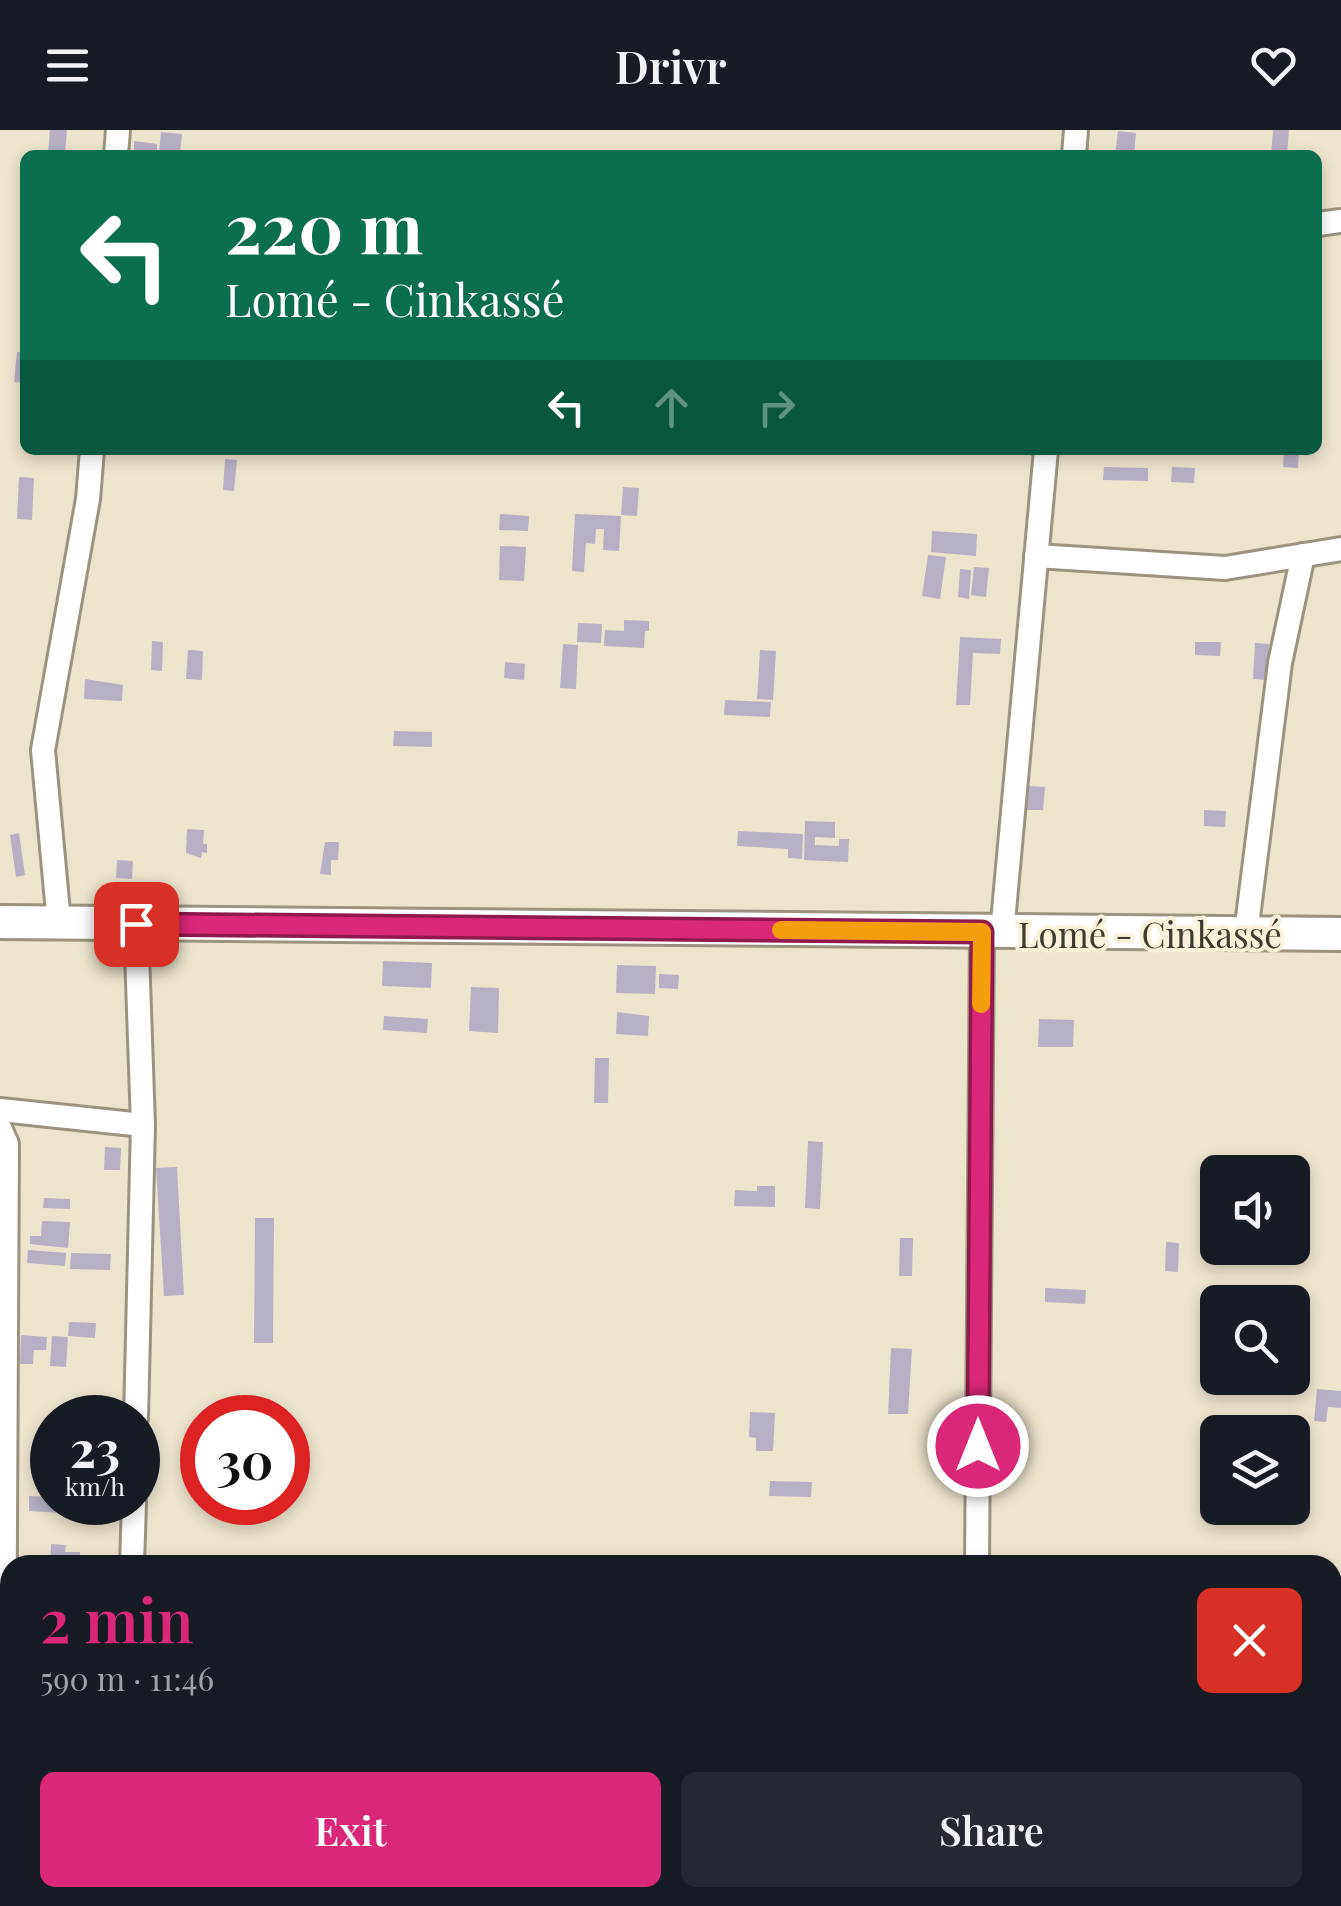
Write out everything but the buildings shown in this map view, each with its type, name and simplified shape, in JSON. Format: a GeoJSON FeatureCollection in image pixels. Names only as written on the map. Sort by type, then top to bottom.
{"type":"FeatureCollection","features":[{"type":"Feature","properties":{"kind":"highway","name":"Lomé - Cinkassé"},"geometry":{"type":"LineString","coordinates":[[0,922],[1341,934]]}},
{"type":"Feature","properties":{"kind":"street"},"geometry":{"type":"LineString","coordinates":[[59,923],[43,750],[88,499],[92,455]]}},
{"type":"Feature","properties":{"kind":"street"},"geometry":{"type":"LineString","coordinates":[[977,1555],[992,933],[1046,455]]}},
{"type":"Feature","properties":{"kind":"street"},"geometry":{"type":"LineString","coordinates":[[1036,556],[1225,568],[1341,549]]}},
{"type":"Feature","properties":{"kind":"street"},"geometry":{"type":"LineString","coordinates":[[1246,933],[1280,663],[1304,555]]}},
{"type":"Feature","properties":{"kind":"street"},"geometry":{"type":"LineString","coordinates":[[136,924],[143,1125],[137,1395]]}},
{"type":"Feature","properties":{"kind":"street"},"geometry":{"type":"LineString","coordinates":[[0,1110],[143,1125]]}},
{"type":"Feature","properties":{"kind":"street"},"geometry":{"type":"LineString","coordinates":[[0,1128],[8,1144],[5,1555]]}},
{"type":"Feature","properties":{"kind":"street"},"geometry":{"type":"LineString","coordinates":[[132,1555],[133,1525]]}},
{"type":"Feature","properties":{"kind":"slow traffic"},"geometry":{"type":"LineString","coordinates":[[781,930],[982,932],[981,1004]]}},
{"type":"Feature","properties":{"kind":"route"},"geometry":{"type":"LineString","coordinates":[[136,924],[982,932],[978,1446]]}}]}
